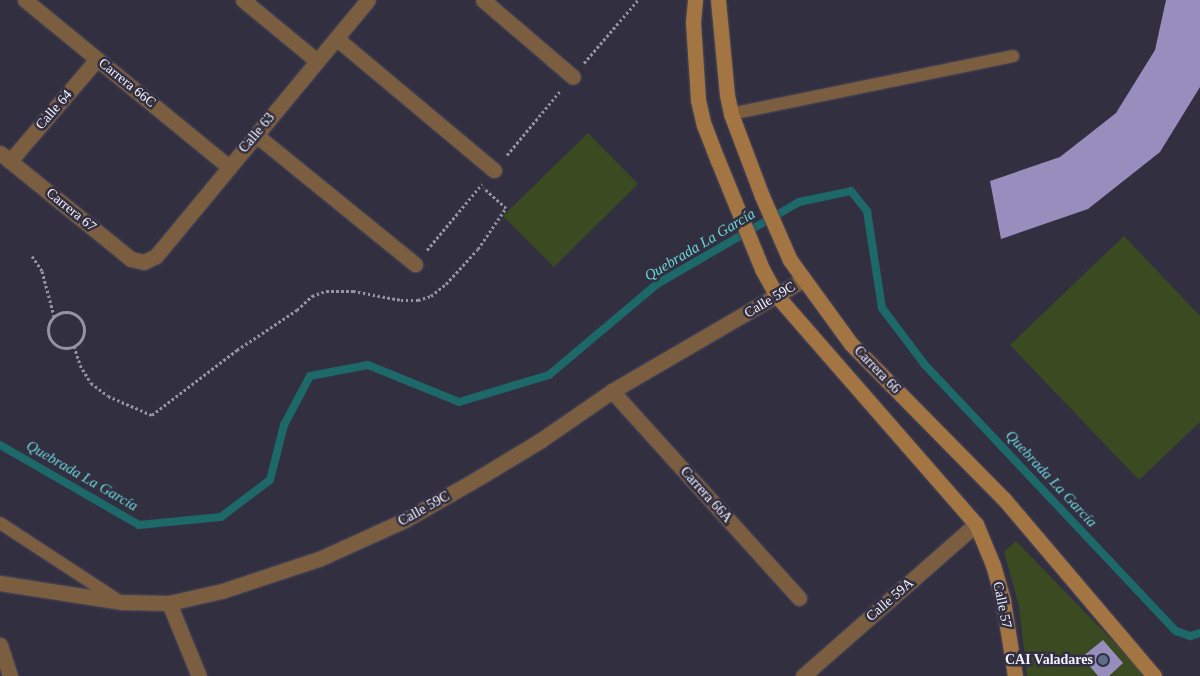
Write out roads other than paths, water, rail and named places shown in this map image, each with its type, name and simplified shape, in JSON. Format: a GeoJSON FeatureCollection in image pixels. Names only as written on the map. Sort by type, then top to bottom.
{"type":"FeatureCollection","features":[{"type":"Feature","properties":{"kind":"main road","name":"Carrera 66"},"geometry":{"type":"LineString","coordinates":[[694,0],[693,22],[698,100],[704,125],[762,269],[776,296],[976,524],[993,565]]}},
{"type":"Feature","properties":{"kind":"main road","name":"Carrera 66"},"geometry":{"type":"LineString","coordinates":[[718,0],[727,95],[731,114],[762,196],[790,260],[851,344],[1004,499],[1154,676]]}},
{"type":"Feature","properties":{"kind":"main road","name":"Calle 57"},"geometry":{"type":"LineString","coordinates":[[993,565],[1003,600],[1015,676]]}},
{"type":"Feature","properties":{"kind":"street","name":"Carrera 66C"},"geometry":{"type":"LineString","coordinates":[[25,0],[229,167]]}},
{"type":"Feature","properties":{"kind":"street"},"geometry":{"type":"LineString","coordinates":[[243,0],[317,61]]}},
{"type":"Feature","properties":{"kind":"street","name":"Calle 63"},"geometry":{"type":"LineString","coordinates":[[144,262],[156,256],[368,0]]}},
{"type":"Feature","properties":{"kind":"street"},"geometry":{"type":"LineString","coordinates":[[483,0],[572,77]]}},
{"type":"Feature","properties":{"kind":"street"},"geometry":{"type":"LineString","coordinates":[[336,38],[494,170]]}},
{"type":"Feature","properties":{"kind":"street","name":"Calle 64"},"geometry":{"type":"LineString","coordinates":[[5,156],[98,59]]}},
{"type":"Feature","properties":{"kind":"street"},"geometry":{"type":"LineString","coordinates":[[256,135],[415,264]]}},
{"type":"Feature","properties":{"kind":"street","name":"Carrera 67"},"geometry":{"type":"LineString","coordinates":[[5,156],[131,259],[144,262]]}},
{"type":"Feature","properties":{"kind":"street","name":"Calle 59C"},"geometry":{"type":"LineString","coordinates":[[0,583],[121,602],[169,603],[222,592],[319,559],[406,520],[541,440],[612,391],[803,280]]}},
{"type":"Feature","properties":{"kind":"street","name":"Carrera 66A"},"geometry":{"type":"LineString","coordinates":[[612,391],[799,598]]}},
{"type":"Feature","properties":{"kind":"street","name":"Calle 59A"},"geometry":{"type":"LineString","coordinates":[[803,676],[976,524]]}},
{"type":"Feature","properties":{"kind":"street"},"geometry":{"type":"LineString","coordinates":[[169,603],[199,676]]}},
{"type":"Feature","properties":{"kind":"street"},"geometry":{"type":"LineString","coordinates":[[0,645],[10,676]]}},
{"type":"Feature","properties":{"kind":"lane"},"geometry":{"type":"LineString","coordinates":[[731,114],[1012,56]]}},
{"type":"Feature","properties":{"kind":"lane"},"geometry":{"type":"LineString","coordinates":[[0,523],[121,602]]}},
{"type":"Feature","properties":{"kind":"waterway","name":"Quebrada La García"},"geometry":{"type":"LineString","coordinates":[[0,445],[139,525],[221,517],[270,480],[284,425],[310,376],[368,365],[459,402],[549,375],[657,284],[799,202],[851,191],[867,211],[882,308],[925,365],[1176,631],[1190,636],[1200,633]]}},
{"type":"Feature","properties":{"kind":"place","name":"CAI Valadares"},"geometry":{"type":"Point","coordinates":[1103,660]}}]}
